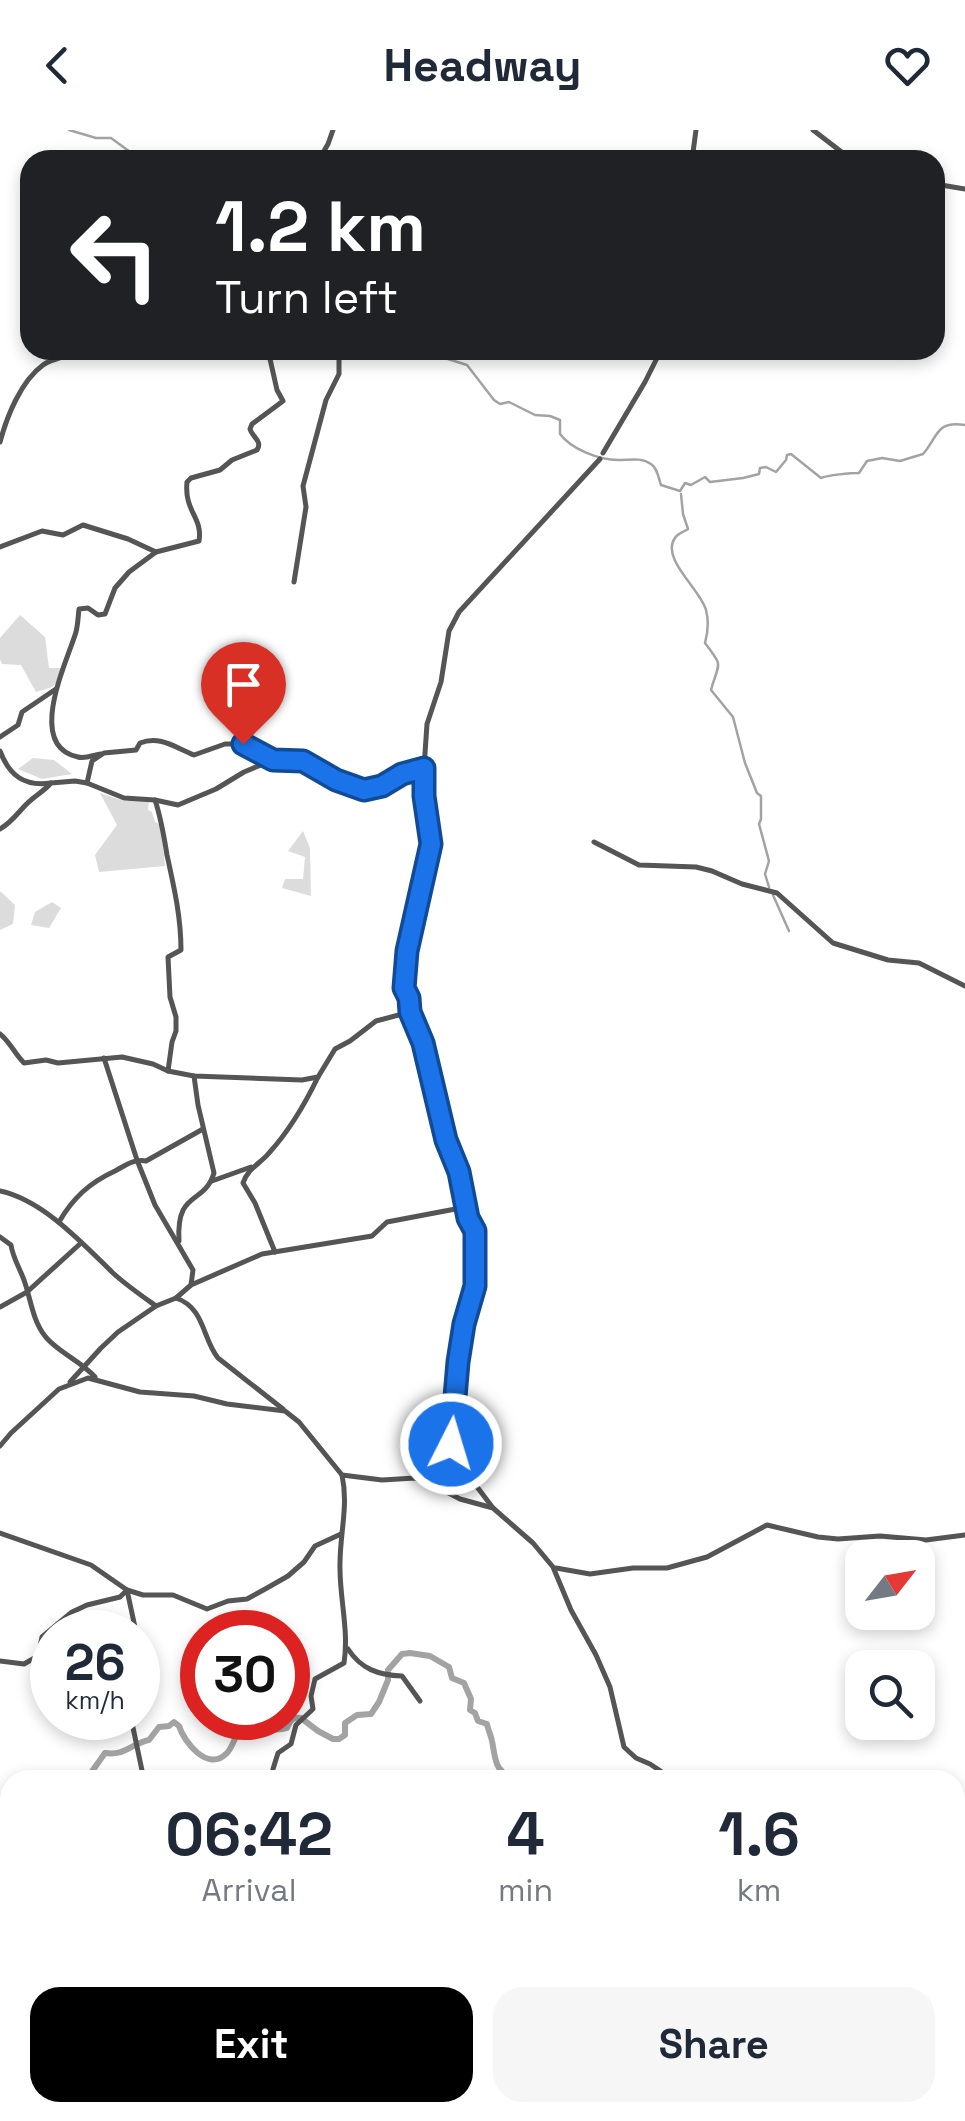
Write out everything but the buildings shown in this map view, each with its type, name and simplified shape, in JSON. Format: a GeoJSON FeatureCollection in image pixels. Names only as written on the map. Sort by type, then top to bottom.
{"type":"FeatureCollection","features":[{"type":"Feature","properties":{"kind":"street"},"geometry":{"type":"LineString","coordinates":[[813,130],[839,150]]}},
{"type":"Feature","properties":{"kind":"street"},"geometry":{"type":"LineString","coordinates":[[0,442],[4,426],[31,376],[56,360]]}},
{"type":"Feature","properties":{"kind":"street"},"geometry":{"type":"LineString","coordinates":[[270,360],[276,390],[283,400],[252,424],[257,450],[187,482],[186,499],[199,524],[199,541],[167,547],[129,572],[115,588],[105,614],[79,609],[77,628],[56,689],[51,728],[62,750],[81,758],[136,750],[140,743],[153,740],[194,755],[225,744],[243,744],[273,760]]}},
{"type":"Feature","properties":{"kind":"street"},"geometry":{"type":"LineString","coordinates":[[294,582],[306,507],[303,486],[326,400],[339,374],[339,360]]}},
{"type":"Feature","properties":{"kind":"street"},"geometry":{"type":"LineString","coordinates":[[655,360],[601,456],[459,612],[448,631],[441,682],[428,724],[424,768],[431,844],[407,951],[404,988],[423,1043],[446,1140],[459,1172],[468,1218],[475,1231],[475,1286],[458,1362],[451,1444],[459,1463],[493,1508],[554,1567],[570,1610],[610,1687],[624,1746],[636,1758],[659,1770]]}},
{"type":"Feature","properties":{"kind":"street"},"geometry":{"type":"LineString","coordinates":[[0,547],[42,531],[63,535],[83,525],[128,538],[156,552]]}},
{"type":"Feature","properties":{"kind":"street"},"geometry":{"type":"LineString","coordinates":[[0,737],[18,725],[22,712],[56,689]]}},
{"type":"Feature","properties":{"kind":"street"},"geometry":{"type":"LineString","coordinates":[[0,752],[8,770],[38,785],[75,781],[124,798],[178,805],[273,760],[303,761],[364,790],[424,768]]}},
{"type":"Feature","properties":{"kind":"street"},"geometry":{"type":"LineString","coordinates":[[87,783],[92,761],[104,753]]}},
{"type":"Feature","properties":{"kind":"street"},"geometry":{"type":"LineString","coordinates":[[0,829],[19,816],[51,783]]}},
{"type":"Feature","properties":{"kind":"street"},"geometry":{"type":"LineString","coordinates":[[156,800],[181,937],[181,950],[168,957],[170,997],[176,1017],[168,1072]]}},
{"type":"Feature","properties":{"kind":"street"},"geometry":{"type":"LineString","coordinates":[[594,842],[639,864],[696,867],[777,892],[833,944],[888,960],[919,964],[965,986]]}},
{"type":"Feature","properties":{"kind":"street"},"geometry":{"type":"LineString","coordinates":[[275,1252],[243,1183],[246,1172],[268,1154],[300,1112],[335,1049],[376,1021],[410,1012]]}},
{"type":"Feature","properties":{"kind":"street"},"geometry":{"type":"LineString","coordinates":[[0,1034],[24,1064],[122,1057],[194,1076],[318,1078]]}},
{"type":"Feature","properties":{"kind":"street"},"geometry":{"type":"LineString","coordinates":[[104,1058],[154,1205],[193,1270],[191,1284]]}},
{"type":"Feature","properties":{"kind":"street"},"geometry":{"type":"LineString","coordinates":[[194,1076],[214,1173],[212,1181]]}},
{"type":"Feature","properties":{"kind":"street"},"geometry":{"type":"LineString","coordinates":[[59,1222],[82,1190],[103,1176],[137,1160],[146,1162],[204,1129]]}},
{"type":"Feature","properties":{"kind":"street"},"geometry":{"type":"LineString","coordinates":[[179,1246],[180,1211],[189,1200],[212,1181],[253,1167]]}},
{"type":"Feature","properties":{"kind":"street"},"geometry":{"type":"LineString","coordinates":[[0,1191],[59,1222],[112,1272],[156,1306]]}},
{"type":"Feature","properties":{"kind":"street"},"geometry":{"type":"LineString","coordinates":[[0,1446],[45,1401],[68,1385],[118,1332],[156,1306],[176,1298],[191,1284],[262,1254],[372,1236],[388,1222],[466,1207]]}},
{"type":"Feature","properties":{"kind":"street"},"geometry":{"type":"LineString","coordinates":[[0,1237],[11,1245],[36,1320],[47,1339],[85,1366],[97,1380]]}},
{"type":"Feature","properties":{"kind":"street"},"geometry":{"type":"LineString","coordinates":[[0,1307],[27,1292],[81,1243]]}},
{"type":"Feature","properties":{"kind":"street"},"geometry":{"type":"LineString","coordinates":[[176,1298],[195,1311],[218,1358],[299,1422],[342,1475],[345,1515],[340,1574],[344,1663],[316,1678],[311,1696],[313,1709],[296,1725],[291,1744],[278,1752],[273,1770]]}},
{"type":"Feature","properties":{"kind":"street"},"geometry":{"type":"LineString","coordinates":[[68,1385],[88,1378],[140,1392],[194,1396],[284,1411]]}},
{"type":"Feature","properties":{"kind":"street"},"geometry":{"type":"LineString","coordinates":[[342,1475],[422,1480],[460,1500],[493,1508]]}},
{"type":"Feature","properties":{"kind":"street"},"geometry":{"type":"LineString","coordinates":[[554,1567],[590,1574],[667,1568],[707,1558],[767,1525],[838,1539],[880,1536],[926,1540],[965,1534]]}},
{"type":"Feature","properties":{"kind":"street"},"geometry":{"type":"LineString","coordinates":[[0,1533],[91,1565],[128,1590],[172,1596],[208,1609],[247,1598],[278,1582],[304,1562],[315,1546],[341,1534]]}},
{"type":"Feature","properties":{"kind":"street"},"geometry":{"type":"LineString","coordinates":[[128,1590],[132,1610]]}},
{"type":"Feature","properties":{"kind":"street"},"geometry":{"type":"LineString","coordinates":[[0,1662],[24,1664],[38,1656],[42,1637],[72,1612],[120,1598],[128,1590]]}},
{"type":"Feature","properties":{"kind":"street"},"geometry":{"type":"LineString","coordinates":[[346,1646],[360,1664],[377,1674],[402,1676],[420,1701]]}},
{"type":"Feature","properties":{"kind":"street"},"geometry":{"type":"LineString","coordinates":[[135,1740],[142,1770]]}},
{"type":"Feature","properties":{"kind":"shaded area"},"geometry":{"type":"Polygon","coordinates":[[[20,615],[45,637],[49,668],[61,668],[57,682],[36,692],[21,665],[2,664],[0,659],[0,638],[20,615]]]}},
{"type":"Feature","properties":{"kind":"shaded area"},"geometry":{"type":"Polygon","coordinates":[[[33,758],[54,760],[72,774],[42,779],[18,769],[33,758]]]}},
{"type":"Feature","properties":{"kind":"shaded area"},"geometry":{"type":"Polygon","coordinates":[[[100,793],[124,801],[149,800],[148,810],[161,825],[165,866],[99,872],[95,855],[117,825],[100,793]]]}},
{"type":"Feature","properties":{"kind":"shaded area"},"geometry":{"type":"Polygon","coordinates":[[[303,831],[310,848],[311,896],[282,888],[285,879],[303,879],[305,857],[288,851],[303,831]]]}},
{"type":"Feature","properties":{"kind":"shaded area"},"geometry":{"type":"Polygon","coordinates":[[[0,891],[15,905],[13,924],[0,930],[0,891]]]}},
{"type":"Feature","properties":{"kind":"shaded area"},"geometry":{"type":"Polygon","coordinates":[[[52,902],[61,908],[49,928],[31,925],[35,912],[52,902]]]}},
{"type":"Feature","properties":{"kind":"waterway"},"geometry":{"type":"LineString","coordinates":[[69,130],[111,138],[127,150]]}},
{"type":"Feature","properties":{"kind":"waterway"},"geometry":{"type":"LineString","coordinates":[[451,360],[467,365],[500,404],[509,402],[535,415],[560,420],[560,434],[578,449],[602,458],[647,462],[655,468],[661,485],[680,491],[685,483],[691,485],[705,477],[710,482],[743,478],[759,474],[760,468],[766,467],[776,472],[791,454],[821,478],[859,473],[867,461],[900,461],[923,454],[943,427],[965,425]]}},
{"type":"Feature","properties":{"kind":"waterway"},"geometry":{"type":"LineString","coordinates":[[681,494],[688,529],[675,538],[673,555],[706,610],[705,643],[718,665],[711,690],[733,717],[745,763],[761,796],[759,824],[769,861],[765,874],[769,887]]}},
{"type":"Feature","properties":{"kind":"waterway"},"geometry":{"type":"LineString","coordinates":[[773,895],[789,931]]}},
{"type":"Feature","properties":{"kind":"waterway"},"geometry":{"type":"LineString","coordinates":[[93,1770],[105,1753],[118,1753],[149,1740],[159,1727],[174,1722],[191,1747],[212,1759],[227,1753],[239,1731],[284,1729],[295,1718],[339,1739],[345,1735],[345,1723],[357,1715],[371,1714],[388,1680],[388,1670],[402,1654],[410,1653],[430,1656],[449,1667],[452,1678],[464,1683],[471,1699],[470,1710],[478,1721],[487,1724],[501,1770]]}},
{"type":"Feature","properties":{"kind":"route"},"geometry":{"type":"LineString","coordinates":[[243,744],[273,760],[303,761],[364,790],[424,768],[431,844],[407,951],[404,988],[423,1043],[446,1140],[459,1172],[468,1218],[475,1231],[475,1286],[458,1362],[451,1444]]}}]}
